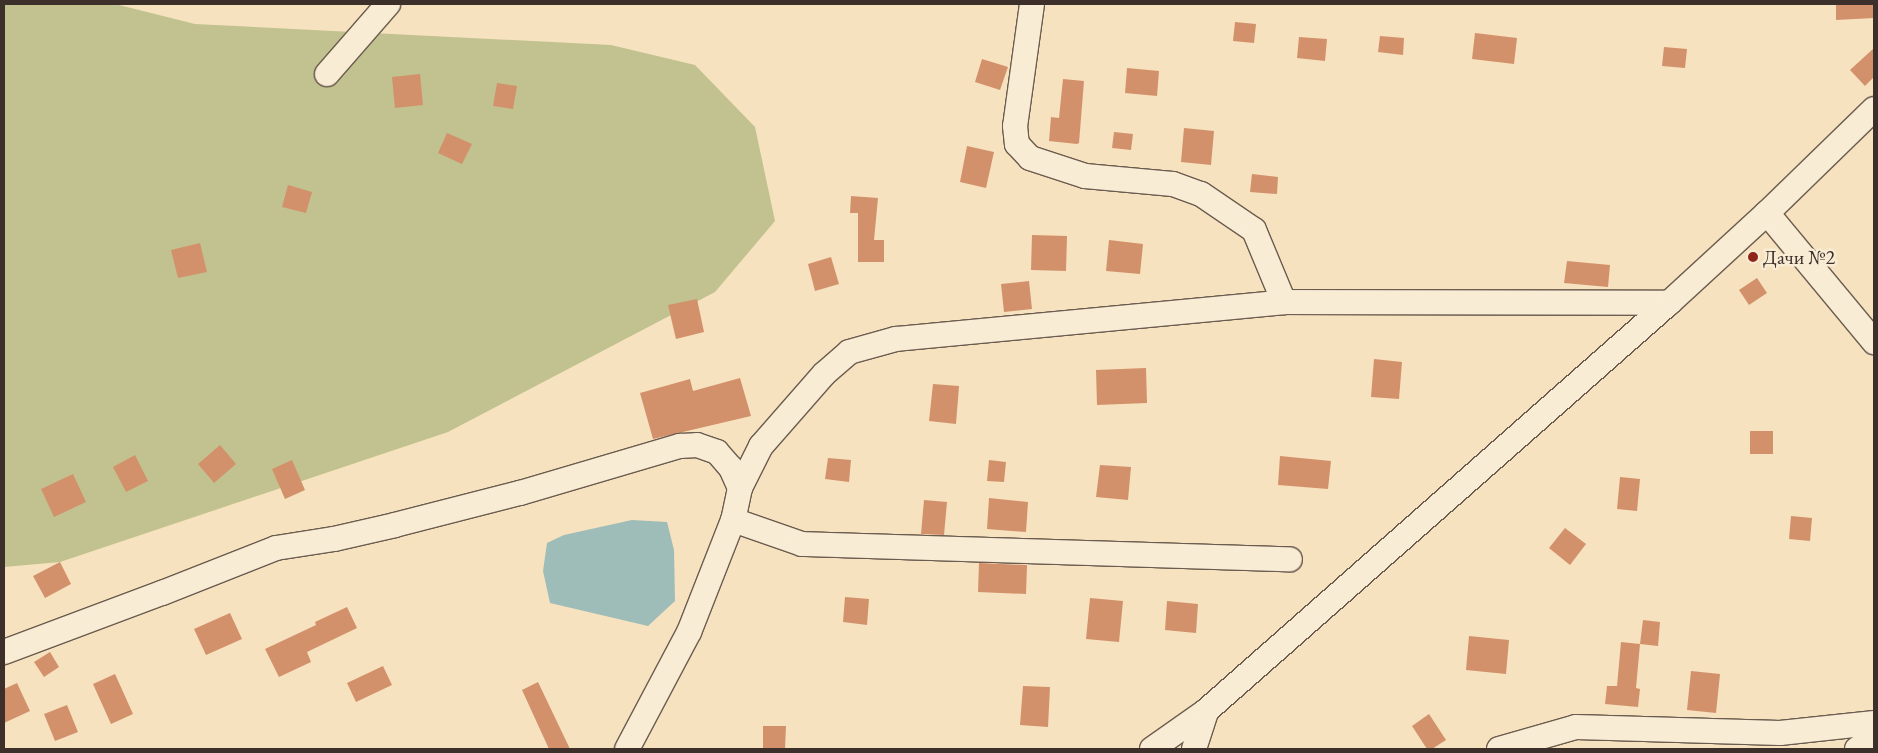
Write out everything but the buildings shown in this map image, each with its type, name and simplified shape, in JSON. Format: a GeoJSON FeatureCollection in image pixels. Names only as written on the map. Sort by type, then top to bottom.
{"type":"FeatureCollection","features":[{"type":"Feature","properties":{"kind":"street"},"geometry":{"type":"LineString","coordinates":[[327,74],[388,4]]}},
{"type":"Feature","properties":{"kind":"street"},"geometry":{"type":"LineString","coordinates":[[1032,4],[1015,126],[1017,144],[1030,158],[1085,176],[1173,184],[1201,194],[1254,230],[1284,302]]}},
{"type":"Feature","properties":{"kind":"street"},"geometry":{"type":"LineString","coordinates":[[1152,749],[1206,711],[1669,303],[1768,213],[1874,109]]}},
{"type":"Feature","properties":{"kind":"street"},"geometry":{"type":"LineString","coordinates":[[1768,213],[1874,342]]}},
{"type":"Feature","properties":{"kind":"street"},"geometry":{"type":"LineString","coordinates":[[627,749],[689,632],[733,520],[740,488],[761,446],[824,374],[849,352],[896,339],[1284,302],[1669,303]]}},
{"type":"Feature","properties":{"kind":"street"},"geometry":{"type":"LineString","coordinates":[[4,652],[276,548],[334,539],[395,525],[520,493],[680,446],[697,445],[718,452],[731,468],[740,488]]}},
{"type":"Feature","properties":{"kind":"street"},"geometry":{"type":"LineString","coordinates":[[733,520],[802,544],[1290,559]]}},
{"type":"Feature","properties":{"kind":"street"},"geometry":{"type":"LineString","coordinates":[[1194,749],[1206,711]]}},
{"type":"Feature","properties":{"kind":"street"},"geometry":{"type":"LineString","coordinates":[[1499,749],[1576,727],[1780,733],[1874,723]]}},
{"type":"Feature","properties":{"kind":"street"},"geometry":{"type":"LineString","coordinates":[[1857,749],[1874,737]]}},
{"type":"Feature","properties":{"kind":"green space"},"geometry":{"type":"Polygon","coordinates":[[[4,4],[115,4],[195,24],[611,45],[695,65],[755,127],[775,221],[715,292],[448,432],[60,562],[4,567],[4,4]]]}},
{"type":"Feature","properties":{"kind":"water"},"geometry":{"type":"Polygon","coordinates":[[[632,520],[667,522],[674,550],[675,601],[648,626],[550,603],[543,571],[547,543],[564,535],[632,520]]]}},
{"type":"Feature","properties":{"kind":"place","name":"Дачи №2"},"geometry":{"type":"Point","coordinates":[1753,257]}}]}
